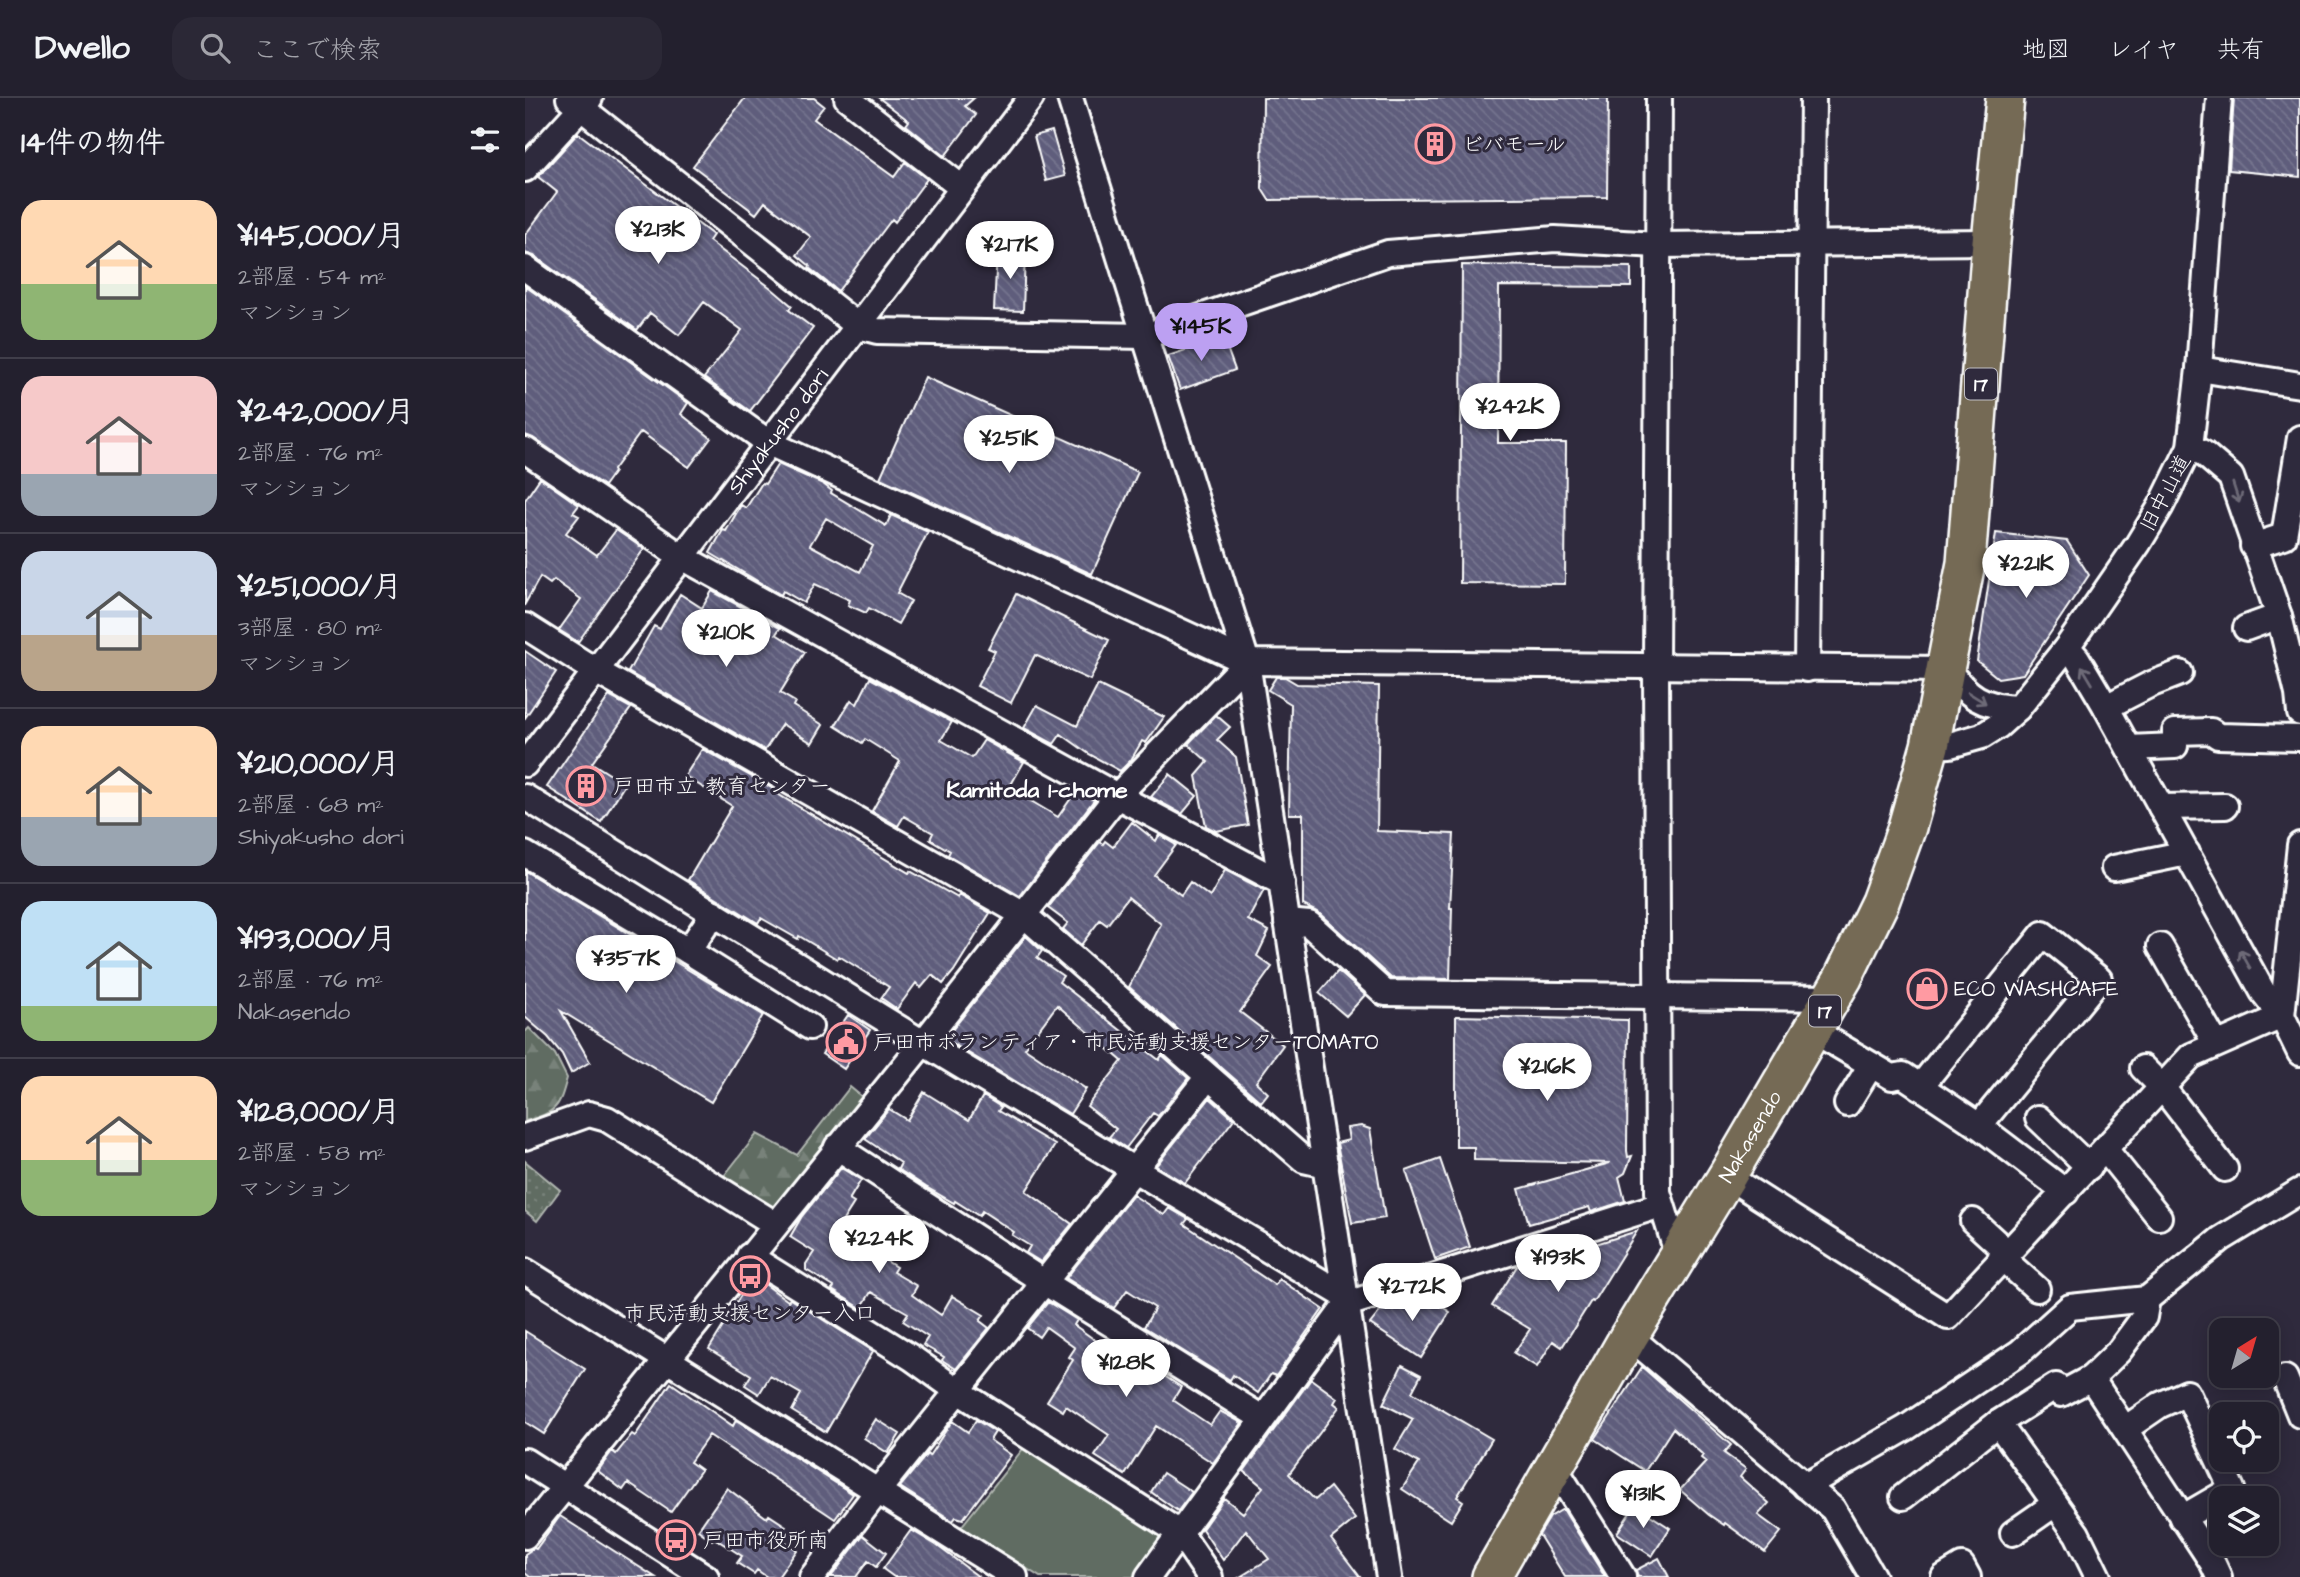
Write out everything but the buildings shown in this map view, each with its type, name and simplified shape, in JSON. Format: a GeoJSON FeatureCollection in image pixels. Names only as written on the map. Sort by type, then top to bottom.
{"type":"FeatureCollection","features":[{"type":"Feature","properties":{"kind":"highway","name":"17"},"geometry":{"type":"LineString","coordinates":[[1947,669],[1966,563],[2005,98]]}},
{"type":"Feature","properties":{"kind":"highway","name":"Nakasendo"},"geometry":{"type":"LineString","coordinates":[[1491,1577],[1629,1336],[1832,998],[1880,902],[1907,827],[1930,746],[1947,669]]}},
{"type":"Feature","properties":{"kind":"street"},"geometry":{"type":"LineString","coordinates":[[847,98],[963,188]]}},
{"type":"Feature","properties":{"kind":"street","name":"Shiyakusho dori"},"geometry":{"type":"LineString","coordinates":[[525,764],[1031,98]]}},
{"type":"Feature","properties":{"kind":"street"},"geometry":{"type":"LineString","coordinates":[[1070,98],[1247,662],[1389,1577]]}},
{"type":"Feature","properties":{"kind":"street"},"geometry":{"type":"LineString","coordinates":[[1659,98],[1656,667],[1658,1192],[1678,1256]]}},
{"type":"Feature","properties":{"kind":"street"},"geometry":{"type":"LineString","coordinates":[[1807,669],[1813,98]]}},
{"type":"Feature","properties":{"kind":"street","name":"旧中山道"},"geometry":{"type":"LineString","coordinates":[[1930,746],[1950,745],[1982,736],[1999,726],[2018,708],[2067,647],[2139,544],[2190,447],[2199,369],[2219,98]]}},
{"type":"Feature","properties":{"kind":"street"},"geometry":{"type":"LineString","coordinates":[[525,169],[580,101],[857,326],[877,331],[1145,336],[1388,253],[1555,239],[1657,245],[1991,242]]}},
{"type":"Feature","properties":{"kind":"street"},"geometry":{"type":"LineString","coordinates":[[525,268],[769,443],[1247,662],[1947,669],[1960,686],[1986,704],[2018,708]]}},
{"type":"Feature","properties":{"kind":"street"},"geometry":{"type":"LineString","coordinates":[[2199,369],[2300,385]]}},
{"type":"Feature","properties":{"kind":"street"},"geometry":{"type":"LineString","coordinates":[[2253,546],[2292,534],[2300,438]]}},
{"type":"Feature","properties":{"kind":"street"},"geometry":{"type":"LineString","coordinates":[[2190,447],[2203,453],[2231,477],[2279,616],[2300,713]]}},
{"type":"Feature","properties":{"kind":"street"},"geometry":{"type":"LineString","coordinates":[[525,450],[682,557],[1117,796],[1282,883]]}},
{"type":"Feature","properties":{"kind":"street"},"geometry":{"type":"LineString","coordinates":[[2246,628],[2279,616]]}},
{"type":"Feature","properties":{"kind":"street"},"geometry":{"type":"LineString","coordinates":[[525,626],[596,671],[1024,915],[1304,1160],[1326,1165]]}},
{"type":"Feature","properties":{"kind":"street"},"geometry":{"type":"LineString","coordinates":[[2067,647],[2106,707],[2263,992],[2282,1016],[2297,1043]]}},
{"type":"Feature","properties":{"kind":"street"},"geometry":{"type":"LineString","coordinates":[[525,1536],[923,1043],[1117,796],[1247,662]]}},
{"type":"Feature","properties":{"kind":"street"},"geometry":{"type":"LineString","coordinates":[[2106,707],[2180,673]]}},
{"type":"Feature","properties":{"kind":"street"},"geometry":{"type":"LineString","coordinates":[[2129,748],[2175,746],[2175,732],[2300,738]]}},
{"type":"Feature","properties":{"kind":"street"},"geometry":{"type":"LineString","coordinates":[[525,797],[1346,1300]]}},
{"type":"Feature","properties":{"kind":"street"},"geometry":{"type":"LineString","coordinates":[[2161,807],[2225,806]]}},
{"type":"Feature","properties":{"kind":"street"},"geometry":{"type":"LineString","coordinates":[[2282,1016],[2300,845]]}},
{"type":"Feature","properties":{"kind":"street"},"geometry":{"type":"LineString","coordinates":[[2114,868],[2187,853]]}},
{"type":"Feature","properties":{"kind":"street"},"geometry":{"type":"LineString","coordinates":[[525,854],[810,1027]]}},
{"type":"Feature","properties":{"kind":"street"},"geometry":{"type":"LineString","coordinates":[[688,951],[713,914]]}},
{"type":"Feature","properties":{"kind":"street"},"geometry":{"type":"LineString","coordinates":[[1287,922],[1309,924],[1385,993],[1832,998]]}},
{"type":"Feature","properties":{"kind":"street"},"geometry":{"type":"LineString","coordinates":[[1920,1087],[2043,934],[2099,979],[1979,1126]]}},
{"type":"Feature","properties":{"kind":"street"},"geometry":{"type":"LineString","coordinates":[[2161,946],[2216,1045]]}},
{"type":"Feature","properties":{"kind":"street"},"geometry":{"type":"LineString","coordinates":[[1727,1176],[1948,1317],[2191,1056],[2282,1016]]}},
{"type":"Feature","properties":{"kind":"street"},"geometry":{"type":"LineString","coordinates":[[1814,1031],[1892,1077],[1903,1075],[1979,1126],[2066,1192]]}},
{"type":"Feature","properties":{"kind":"street"},"geometry":{"type":"LineString","coordinates":[[1847,1104],[1871,1065]]}},
{"type":"Feature","properties":{"kind":"street"},"geometry":{"type":"LineString","coordinates":[[2143,1068],[2162,1087],[2225,1169]]}},
{"type":"Feature","properties":{"kind":"street"},"geometry":{"type":"LineString","coordinates":[[812,1577],[1208,1077]]}},
{"type":"Feature","properties":{"kind":"street"},"geometry":{"type":"LineString","coordinates":[[525,1137],[589,1114],[607,1119],[775,1224]]}},
{"type":"Feature","properties":{"kind":"street"},"geometry":{"type":"LineString","coordinates":[[2038,1118],[2097,1158],[2159,1217]]}},
{"type":"Feature","properties":{"kind":"street"},"geometry":{"type":"LineString","coordinates":[[837,1147],[1044,1282],[1262,1418]]}},
{"type":"Feature","properties":{"kind":"street"},"geometry":{"type":"LineString","coordinates":[[1805,1486],[1906,1428],[2020,1352],[2070,1307],[2147,1299],[2221,1239],[2300,1191]]}},
{"type":"Feature","properties":{"kind":"street"},"geometry":{"type":"LineString","coordinates":[[1148,1577],[1346,1300],[1661,1205]]}},
{"type":"Feature","properties":{"kind":"street"},"geometry":{"type":"LineString","coordinates":[[1973,1221],[2037,1289]]}},
{"type":"Feature","properties":{"kind":"street"},"geometry":{"type":"LineString","coordinates":[[749,1256],[912,1358],[958,1391],[1180,1533],[1210,1577]]}},
{"type":"Feature","properties":{"kind":"street"},"geometry":{"type":"LineString","coordinates":[[525,1271],[1015,1577]]}},
{"type":"Feature","properties":{"kind":"street"},"geometry":{"type":"LineString","coordinates":[[1903,1497],[1998,1423],[2056,1386],[2061,1394],[2091,1378],[2119,1351],[2144,1317],[2147,1299]]}},
{"type":"Feature","properties":{"kind":"street"},"geometry":{"type":"LineString","coordinates":[[1629,1336],[1833,1509],[1873,1577]]}},
{"type":"Feature","properties":{"kind":"street"},"geometry":{"type":"LineString","coordinates":[[2091,1378],[2212,1562],[2219,1577]]}},
{"type":"Feature","properties":{"kind":"street"},"geometry":{"type":"LineString","coordinates":[[2285,1378],[2300,1415]]}},
{"type":"Feature","properties":{"kind":"street"},"geometry":{"type":"LineString","coordinates":[[2125,1429],[2160,1405],[2187,1393],[2232,1489],[2182,1518]]}},
{"type":"Feature","properties":{"kind":"street"},"geometry":{"type":"LineString","coordinates":[[1998,1423],[2077,1534],[2098,1577]]}},
{"type":"Feature","properties":{"kind":"street"},"geometry":{"type":"LineString","coordinates":[[525,1461],[706,1577]]}},
{"type":"Feature","properties":{"kind":"street"},"geometry":{"type":"LineString","coordinates":[[1555,1468],[1623,1577]]}},
{"type":"Feature","properties":{"kind":"street"},"geometry":{"type":"LineString","coordinates":[[2013,1533],[2055,1504]]}},
{"type":"Feature","properties":{"kind":"street"},"geometry":{"type":"LineString","coordinates":[[1944,1577],[1962,1566],[1968,1577]]}},
{"type":"Feature","properties":{"kind":"green space"},"geometry":{"type":"Polygon","coordinates":[[[529,1028],[555,1054],[567,1078],[555,1108],[525,1121],[525,1032],[529,1028]]]}},
{"type":"Feature","properties":{"kind":"green space"},"geometry":{"type":"Polygon","coordinates":[[[850,1087],[862,1097],[770,1212],[724,1176],[757,1134],[797,1155],[850,1087]]]}},
{"type":"Feature","properties":{"kind":"green space"},"geometry":{"type":"Polygon","coordinates":[[[525,1161],[560,1190],[537,1221],[525,1211],[525,1161]]]}},
{"type":"Feature","properties":{"kind":"green space"},"geometry":{"type":"Polygon","coordinates":[[[1030,1440],[1169,1530],[1134,1577],[1040,1577],[961,1527],[1030,1440]]]}},
{"type":"Feature","properties":{"kind":"place","name":"ビバモール"},"geometry":{"type":"Point","coordinates":[1435,144]}},
{"type":"Feature","properties":{"kind":"place","name":"戸田市立 教育センター"},"geometry":{"type":"Point","coordinates":[586,786]}},
{"type":"Feature","properties":{"kind":"place","name":"ECO WASHCAFE"},"geometry":{"type":"Point","coordinates":[1927,989]}},
{"type":"Feature","properties":{"kind":"place","name":"戸田市ボランティア・市民活動支援センターTOMATO"},"geometry":{"type":"Point","coordinates":[846,1042]}},
{"type":"Feature","properties":{"kind":"place","name":"市民活動支援センター入口"},"geometry":{"type":"Point","coordinates":[750,1276]}},
{"type":"Feature","properties":{"kind":"place","name":"戸田市役所南"},"geometry":{"type":"Point","coordinates":[676,1540]}},
{"type":"Feature","properties":{"kind":"district","name":"Kamitoda 1-chome"},"geometry":{"type":"Point","coordinates":[1037,789]}}]}
